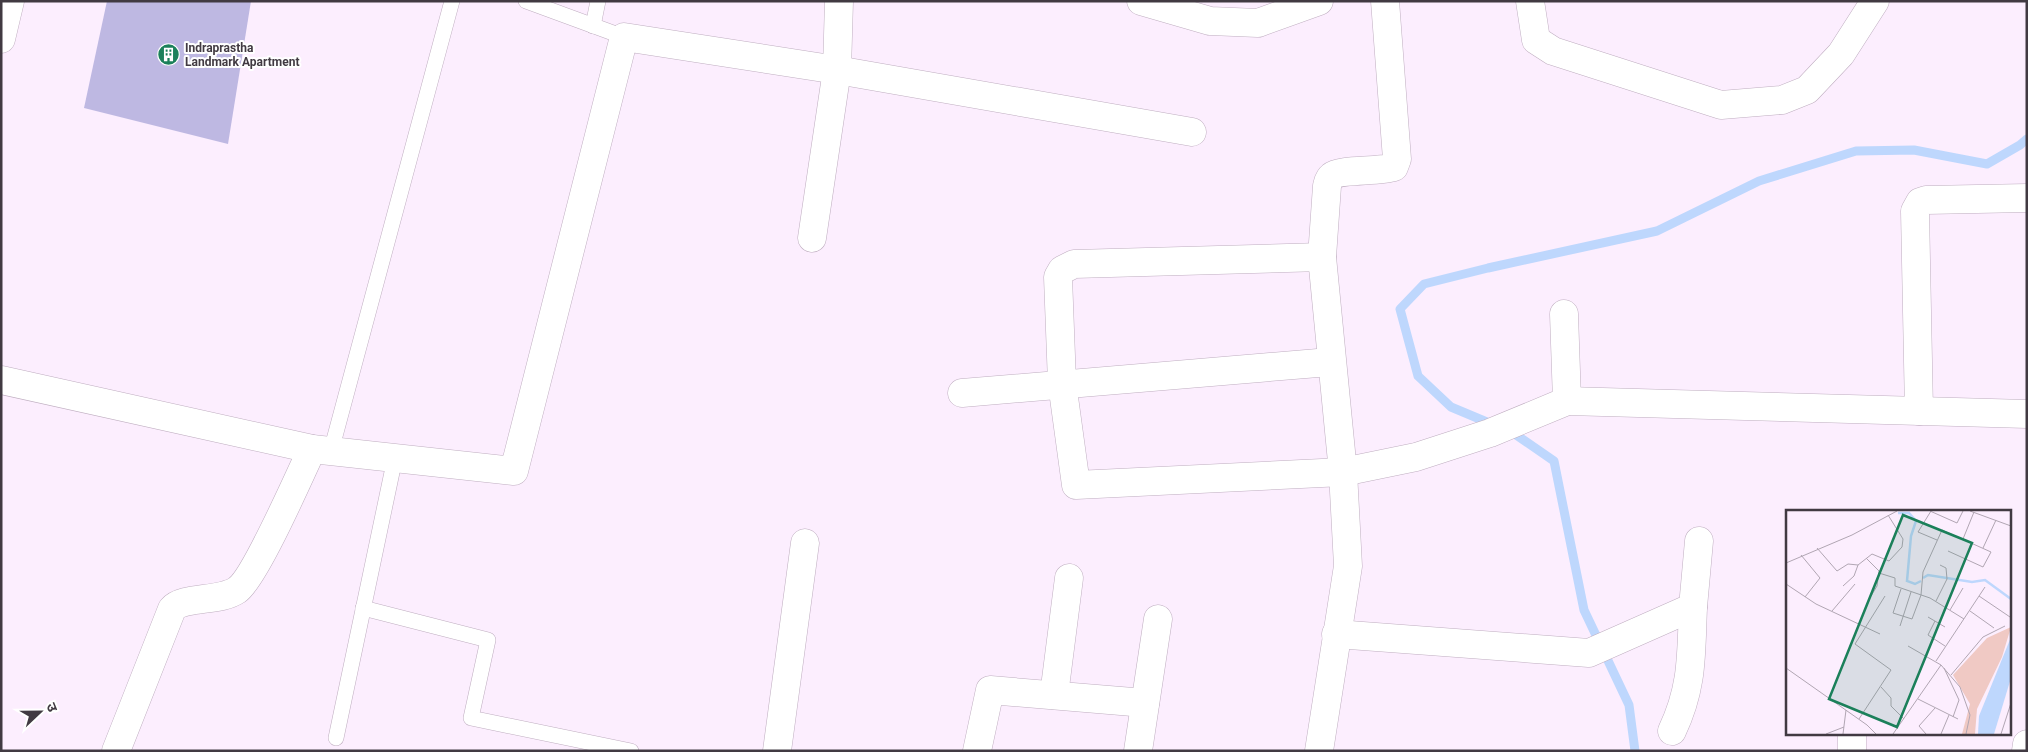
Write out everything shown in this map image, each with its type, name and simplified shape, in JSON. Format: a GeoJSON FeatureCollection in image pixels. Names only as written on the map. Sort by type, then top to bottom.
{"type":"FeatureCollection","features":[{"type":"Feature","properties":{"kind":"street"},"geometry":{"type":"LineString","coordinates":[[1,38],[10,1]]}},
{"type":"Feature","properties":{"kind":"street"},"geometry":{"type":"LineString","coordinates":[[812,238],[837,70],[839,1]]}},
{"type":"Feature","properties":{"kind":"street"},"geometry":{"type":"LineString","coordinates":[[1141,1],[1210,21],[1258,24],[1319,1]]}},
{"type":"Feature","properties":{"kind":"street"},"geometry":{"type":"LineString","coordinates":[[1319,751],[1348,566],[1342,472],[1330,362],[1322,257],[1329,179],[1337,174],[1385,170],[1394,167],[1397,159],[1385,1]]}},
{"type":"Feature","properties":{"kind":"street"},"geometry":{"type":"LineString","coordinates":[[1530,1],[1536,40],[1553,51],[1721,106],[1782,100],[1807,90],[1841,54],[1875,1]]}},
{"type":"Feature","properties":{"kind":"street"},"geometry":{"type":"LineString","coordinates":[[1,380],[322,450],[514,471],[624,37],[837,70],[1192,132]]}},
{"type":"Feature","properties":{"kind":"street"},"geometry":{"type":"LineString","coordinates":[[1919,411],[1917,206],[1926,200],[2027,198]]}},
{"type":"Feature","properties":{"kind":"street"},"geometry":{"type":"LineString","coordinates":[[1322,257],[1074,264],[1062,270],[1058,277],[1062,383],[1076,485],[1342,472],[1416,457],[1490,433],[1567,401],[2027,414]]}},
{"type":"Feature","properties":{"kind":"street"},"geometry":{"type":"LineString","coordinates":[[1564,314],[1567,401]]}},
{"type":"Feature","properties":{"kind":"street"},"geometry":{"type":"LineString","coordinates":[[962,393],[1062,383],[1330,362]]}},
{"type":"Feature","properties":{"kind":"street"},"geometry":{"type":"LineString","coordinates":[[116,751],[172,609],[181,603],[228,596],[247,580],[322,450]]}},
{"type":"Feature","properties":{"kind":"street"},"geometry":{"type":"LineString","coordinates":[[1672,731],[1682,710],[1689,684],[1699,542]]}},
{"type":"Feature","properties":{"kind":"street"},"geometry":{"type":"LineString","coordinates":[[777,751],[805,543]]}},
{"type":"Feature","properties":{"kind":"street"},"geometry":{"type":"LineString","coordinates":[[1054,695],[1068,578]]}},
{"type":"Feature","properties":{"kind":"street"},"geometry":{"type":"LineString","coordinates":[[1336,634],[1589,653],[1693,607]]}},
{"type":"Feature","properties":{"kind":"street"},"geometry":{"type":"LineString","coordinates":[[1138,751],[1158,619]]}},
{"type":"Feature","properties":{"kind":"street"},"geometry":{"type":"LineString","coordinates":[[977,751],[990,690],[1146,703]]}},
{"type":"Feature","properties":{"kind":"street"},"geometry":{"type":"LineString","coordinates":[[1852,734],[1852,751]]}},
{"type":"Feature","properties":{"kind":"street"},"geometry":{"type":"LineString","coordinates":[[2026,751],[2027,744]]}},
{"type":"Feature","properties":{"kind":"lane"},"geometry":{"type":"LineString","coordinates":[[322,450],[452,1]]}},
{"type":"Feature","properties":{"kind":"lane"},"geometry":{"type":"LineString","coordinates":[[526,1],[624,37]]}},
{"type":"Feature","properties":{"kind":"lane"},"geometry":{"type":"LineString","coordinates":[[593,26],[598,1]]}},
{"type":"Feature","properties":{"kind":"lane"},"geometry":{"type":"LineString","coordinates":[[336,738],[395,458]]}},
{"type":"Feature","properties":{"kind":"lane"},"geometry":{"type":"LineString","coordinates":[[363,608],[488,640],[471,718],[630,751]]}},
{"type":"Feature","properties":{"kind":"building","name":"Indraprastha Landmark Apartment"},"geometry":{"type":"Polygon","coordinates":[[[107,1],[251,1],[228,144],[84,108],[107,1]]]}},
{"type":"Feature","properties":{"kind":"waterway"},"geometry":{"type":"LineString","coordinates":[[1494,425],[1451,407],[1418,376],[1400,309],[1424,284],[1657,231],[1759,181],[1856,151],[1914,150],[1987,164],[2027,139]]}},
{"type":"Feature","properties":{"kind":"waterway"},"geometry":{"type":"LineString","coordinates":[[1509,430],[1554,461],[1584,610],[1629,705],[1635,751]]}},
{"type":"Feature","properties":{"kind":"place","name":"Indraprastha Landmark Apartment"},"geometry":{"type":"Point","coordinates":[169,55]}}]}
